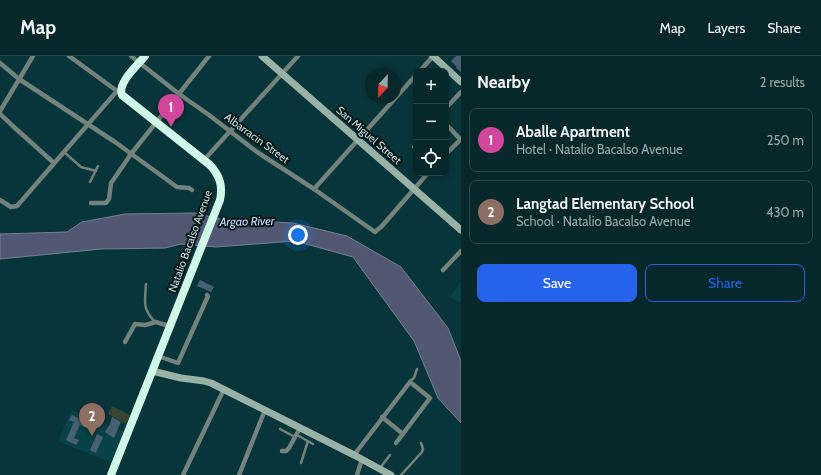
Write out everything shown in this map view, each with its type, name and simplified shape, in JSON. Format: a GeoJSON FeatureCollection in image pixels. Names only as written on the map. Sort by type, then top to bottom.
{"type":"FeatureCollection","features":[{"type":"Feature","properties":{"kind":"highway"},"geometry":{"type":"LineString","coordinates":[[118,91],[122,83],[145,56]]}},
{"type":"Feature","properties":{"kind":"highway","name":"Natalio Bacalso Avenue"},"geometry":{"type":"LineString","coordinates":[[110,475],[220,200],[221,192],[219,177],[215,170],[118,91]]}},
{"type":"Feature","properties":{"kind":"street"},"geometry":{"type":"LineString","coordinates":[[33,56],[0,112],[15,128],[54,163]]}},
{"type":"Feature","properties":{"kind":"street"},"geometry":{"type":"LineString","coordinates":[[0,200],[11,207],[18,206],[63,152],[118,91],[68,56]]}},
{"type":"Feature","properties":{"kind":"street","name":"Albarracin Street"},"geometry":{"type":"LineString","coordinates":[[131,56],[257,152],[314,188],[375,232],[414,189]]}},
{"type":"Feature","properties":{"kind":"street"},"geometry":{"type":"LineString","coordinates":[[91,203],[106,203],[109,200],[111,183],[131,154],[208,56]]}},
{"type":"Feature","properties":{"kind":"street","name":"San Miguel Street"},"geometry":{"type":"LineString","coordinates":[[262,56],[461,230]]}},
{"type":"Feature","properties":{"kind":"street"},"geometry":{"type":"LineString","coordinates":[[204,160],[298,56]]}},
{"type":"Feature","properties":{"kind":"street"},"geometry":{"type":"LineString","coordinates":[[423,68],[433,56],[461,82]]}},
{"type":"Feature","properties":{"kind":"street"},"geometry":{"type":"LineString","coordinates":[[0,63],[19,79],[88,124],[177,187],[189,188],[192,190]]}},
{"type":"Feature","properties":{"kind":"street"},"geometry":{"type":"LineString","coordinates":[[314,188],[413,78]]}},
{"type":"Feature","properties":{"kind":"street"},"geometry":{"type":"LineString","coordinates":[[449,105],[461,92]]}},
{"type":"Feature","properties":{"kind":"street"},"geometry":{"type":"LineString","coordinates":[[449,127],[461,139],[449,151]]}},
{"type":"Feature","properties":{"kind":"street"},"geometry":{"type":"LineString","coordinates":[[414,189],[425,176]]}},
{"type":"Feature","properties":{"kind":"street"},"geometry":{"type":"LineString","coordinates":[[443,270],[461,251]]}},
{"type":"Feature","properties":{"kind":"street"},"geometry":{"type":"LineString","coordinates":[[158,356],[178,363],[208,296],[207,295]]}},
{"type":"Feature","properties":{"kind":"street"},"geometry":{"type":"LineString","coordinates":[[125,342],[135,324],[145,325],[156,322],[170,326]]}},
{"type":"Feature","properties":{"kind":"street"},"geometry":{"type":"LineString","coordinates":[[152,370],[181,378],[204,381],[224,389],[265,410],[297,433],[354,455],[391,475]]}},
{"type":"Feature","properties":{"kind":"street"},"geometry":{"type":"LineString","coordinates":[[354,455],[410,382],[430,398],[396,443]]}},
{"type":"Feature","properties":{"kind":"street"},"geometry":{"type":"LineString","coordinates":[[184,475],[224,389]]}},
{"type":"Feature","properties":{"kind":"street"},"geometry":{"type":"LineString","coordinates":[[239,475],[265,410]]}},
{"type":"Feature","properties":{"kind":"street"},"geometry":{"type":"LineString","coordinates":[[382,417],[403,434]]}},
{"type":"Feature","properties":{"kind":"street"},"geometry":{"type":"LineString","coordinates":[[282,451],[286,451],[289,448],[297,433]]}},
{"type":"Feature","properties":{"kind":"street"},"geometry":{"type":"LineString","coordinates":[[357,475],[362,459]]}},
{"type":"Feature","properties":{"kind":"lane"},"geometry":{"type":"LineString","coordinates":[[63,152],[81,167],[96,171]]}},
{"type":"Feature","properties":{"kind":"lane"},"geometry":{"type":"LineString","coordinates":[[90,182],[98,166]]}},
{"type":"Feature","properties":{"kind":"lane"},"geometry":{"type":"LineString","coordinates":[[146,284],[145,304],[148,313],[156,322]]}},
{"type":"Feature","properties":{"kind":"lane"},"geometry":{"type":"LineString","coordinates":[[410,382],[414,378],[417,369]]}},
{"type":"Feature","properties":{"kind":"lane"},"geometry":{"type":"LineString","coordinates":[[280,429],[297,433],[313,444]]}},
{"type":"Feature","properties":{"kind":"lane"},"geometry":{"type":"LineString","coordinates":[[301,463],[308,441]]}},
{"type":"Feature","properties":{"kind":"lane"},"geometry":{"type":"LineString","coordinates":[[401,475],[422,452],[423,449],[421,443]]}},
{"type":"Feature","properties":{"kind":"lane"},"geometry":{"type":"LineString","coordinates":[[380,469],[390,455]]}},
{"type":"Feature","properties":{"kind":"shaded area"},"geometry":{"type":"Polygon","coordinates":[[[461,281],[461,303],[450,297],[461,281]]]}},
{"type":"Feature","properties":{"kind":"shaded area"},"geometry":{"type":"Polygon","coordinates":[[[72,410],[125,432],[112,463],[58,441],[72,410]]]}},
{"type":"Feature","properties":{"kind":"green space"},"geometry":{"type":"Polygon","coordinates":[[[112,406],[130,415],[126,424],[108,414],[112,406]]]}},
{"type":"Feature","properties":{"kind":"water","name":"Argao River"},"geometry":{"type":"Polygon","coordinates":[[[194,213],[220,219],[293,223],[347,236],[401,267],[448,328],[461,361],[461,423],[438,398],[414,341],[353,257],[295,241],[216,247],[181,244],[165,248],[101,249],[0,259],[0,234],[67,232],[82,222],[125,214],[194,213]]]}},
{"type":"Feature","properties":{"kind":"building"},"geometry":{"type":"Polygon","coordinates":[[[456,56],[461,56],[461,72],[451,61],[456,56]]]}},
{"type":"Feature","properties":{"kind":"building"},"geometry":{"type":"Polygon","coordinates":[[[200,280],[214,287],[211,292],[197,286],[200,280]]]}},
{"type":"Feature","properties":{"kind":"building"},"geometry":{"type":"Polygon","coordinates":[[[72,415],[94,424],[91,430],[80,425],[74,438],[79,440],[76,445],[66,440],[74,422],[69,420],[72,415]]]}},
{"type":"Feature","properties":{"kind":"building"},"geometry":{"type":"Polygon","coordinates":[[[112,417],[121,422],[114,438],[105,432],[112,417]]]}},
{"type":"Feature","properties":{"kind":"building"},"geometry":{"type":"Polygon","coordinates":[[[97,434],[103,437],[96,453],[90,450],[97,434]]]}},
{"type":"Feature","properties":{"kind":"place","name":"Aballe Apartment"},"geometry":{"type":"Point","coordinates":[171,127]}},
{"type":"Feature","properties":{"kind":"place","name":"Langtad Elementary School"},"geometry":{"type":"Point","coordinates":[92,436]}}]}
